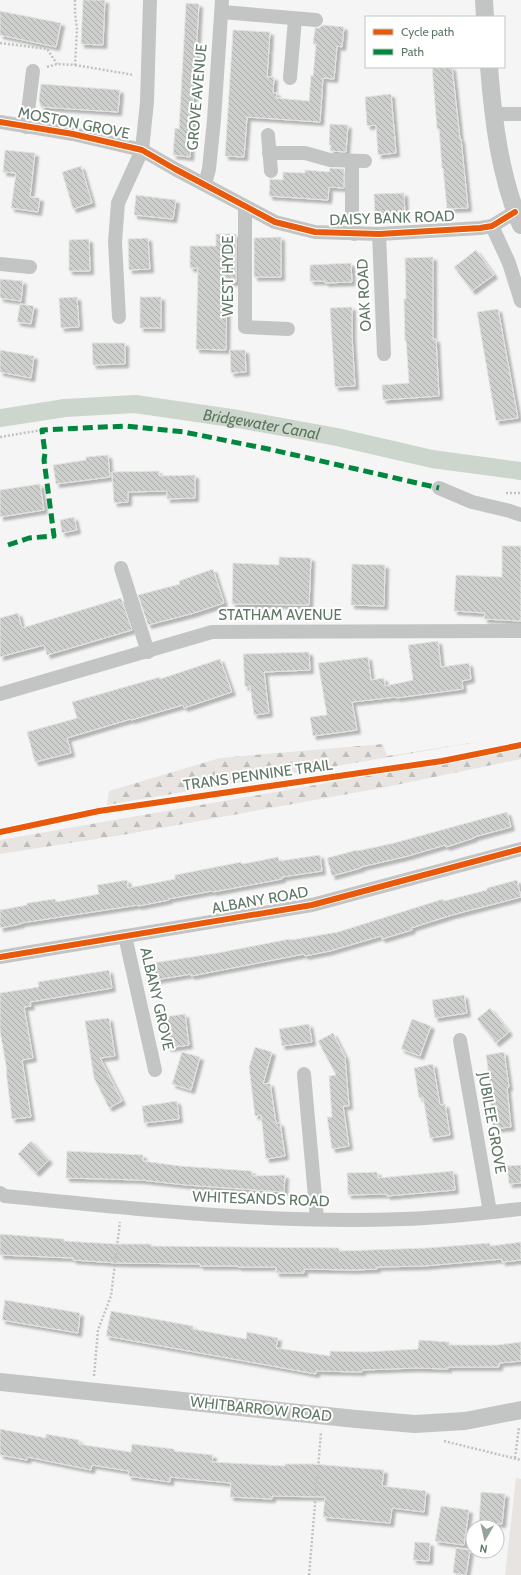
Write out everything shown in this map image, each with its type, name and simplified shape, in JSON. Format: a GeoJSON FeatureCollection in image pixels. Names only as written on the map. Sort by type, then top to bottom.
{"type":"FeatureCollection","features":[{"type":"Feature","properties":{"kind":"street"},"geometry":{"type":"LineString","coordinates":[[119,317],[115,242],[118,203],[142,150],[146,124],[150,0]]}},
{"type":"Feature","properties":{"kind":"street"},"geometry":{"type":"LineString","coordinates":[[484,0],[485,16]]}},
{"type":"Feature","properties":{"kind":"street","name":"GROVE AVENUE"},"geometry":{"type":"LineString","coordinates":[[205,184],[214,120],[222,6],[295,19],[316,20]]}},
{"type":"Feature","properties":{"kind":"street"},"geometry":{"type":"LineString","coordinates":[[290,78],[295,19]]}},
{"type":"Feature","properties":{"kind":"street"},"geometry":{"type":"LineString","coordinates":[[489,68],[492,114],[501,160],[518,219]]}},
{"type":"Feature","properties":{"kind":"street","name":"MOSTON GROVE"},"geometry":{"type":"LineString","coordinates":[[26,127],[33,71]]}},
{"type":"Feature","properties":{"kind":"street"},"geometry":{"type":"LineString","coordinates":[[492,114],[521,114]]}},
{"type":"Feature","properties":{"kind":"street","name":"MOSTON GROVE"},"geometry":{"type":"LineString","coordinates":[[0,122],[73,134],[142,150]]}},
{"type":"Feature","properties":{"kind":"street"},"geometry":{"type":"LineString","coordinates":[[268,135],[271,171]]}},
{"type":"Feature","properties":{"kind":"street","name":"DAISY BANK ROAD"},"geometry":{"type":"LineString","coordinates":[[142,150],[275,222],[315,232],[379,234],[480,228],[518,219]]}},
{"type":"Feature","properties":{"kind":"street"},"geometry":{"type":"LineString","coordinates":[[269,152],[306,152],[330,160],[358,161],[352,210],[354,234]]}},
{"type":"Feature","properties":{"kind":"street","name":"WEST HYDE"},"geometry":{"type":"LineString","coordinates":[[245,207],[245,327],[288,329]]}},
{"type":"Feature","properties":{"kind":"street"},"geometry":{"type":"LineString","coordinates":[[492,226],[509,263],[521,301]]}},
{"type":"Feature","properties":{"kind":"street","name":"OAK ROAD"},"geometry":{"type":"LineString","coordinates":[[379,234],[384,354]]}},
{"type":"Feature","properties":{"kind":"street"},"geometry":{"type":"LineString","coordinates":[[0,264],[30,267]]}},
{"type":"Feature","properties":{"kind":"street"},"geometry":{"type":"LineString","coordinates":[[439,488],[472,502],[521,515]]}},
{"type":"Feature","properties":{"kind":"street"},"geometry":{"type":"LineString","coordinates":[[121,568],[148,652]]}},
{"type":"Feature","properties":{"kind":"street","name":"STATHAM AVENUE"},"geometry":{"type":"LineString","coordinates":[[0,694],[148,652],[212,632],[521,631]]}},
{"type":"Feature","properties":{"kind":"street","name":"ALBANY ROAD"},"geometry":{"type":"LineString","coordinates":[[0,957],[312,905],[521,849]]}},
{"type":"Feature","properties":{"kind":"street","name":"ALBANY GROVE"},"geometry":{"type":"LineString","coordinates":[[125,936],[155,1070]]}},
{"type":"Feature","properties":{"kind":"street","name":"JUBILEE GROVE"},"geometry":{"type":"LineString","coordinates":[[460,1040],[490,1212]]}},
{"type":"Feature","properties":{"kind":"street"},"geometry":{"type":"LineString","coordinates":[[304,1074],[317,1220]]}},
{"type":"Feature","properties":{"kind":"street","name":"WHITESANDS ROAD"},"geometry":{"type":"LineString","coordinates":[[0,1193],[5,1196],[208,1215],[317,1220],[404,1219],[521,1209]]}},
{"type":"Feature","properties":{"kind":"street","name":"WHITBARROW ROAD"},"geometry":{"type":"LineString","coordinates":[[0,1380],[92,1392],[415,1424],[520,1417]]}},
{"type":"Feature","properties":{"kind":"path"},"geometry":{"type":"LineString","coordinates":[[75,0],[77,29],[75,65]]}},
{"type":"Feature","properties":{"kind":"path"},"geometry":{"type":"LineString","coordinates":[[0,43],[47,49],[57,64]]}},
{"type":"Feature","properties":{"kind":"path"},"geometry":{"type":"LineString","coordinates":[[33,71],[57,64],[75,65],[148,77]]}},
{"type":"Feature","properties":{"kind":"path"},"geometry":{"type":"LineString","coordinates":[[0,437],[42,430]]}},
{"type":"Feature","properties":{"kind":"path"},"geometry":{"type":"LineString","coordinates":[[92,1392],[98,1330],[111,1296],[121,1207]]}},
{"type":"Feature","properties":{"kind":"path"},"geometry":{"type":"LineString","coordinates":[[309,1575],[323,1414]]}},
{"type":"Feature","properties":{"kind":"path"},"geometry":{"type":"LineString","coordinates":[[515,1458],[520,1417]]}},
{"type":"Feature","properties":{"kind":"green space"},"geometry":{"type":"Polygon","coordinates":[[[490,740],[107,805],[109,791],[220,758],[383,744],[387,756],[490,740]]]}},
{"type":"Feature","properties":{"kind":"green space"},"geometry":{"type":"Polygon","coordinates":[[[521,749],[521,759],[381,788],[128,834],[0,854],[0,840],[521,749]]]}},
{"type":"Feature","properties":{"kind":"green space"},"geometry":{"type":"Polygon","coordinates":[[[516,1478],[521,1479],[521,1575],[505,1575],[516,1478]]]}},
{"type":"Feature","properties":{"kind":"building"},"geometry":{"type":"Polygon","coordinates":[[[83,0],[105,0],[103,45],[81,44],[83,0]]]}},
{"type":"Feature","properties":{"kind":"building"},"geometry":{"type":"Polygon","coordinates":[[[186,3],[199,4],[190,157],[173,155],[175,128],[179,129],[186,3]]]}},
{"type":"Feature","properties":{"kind":"building"},"geometry":{"type":"Polygon","coordinates":[[[0,11],[61,23],[56,47],[0,35],[0,11]]]}},
{"type":"Feature","properties":{"kind":"building"},"geometry":{"type":"Polygon","coordinates":[[[323,25],[344,27],[342,47],[337,46],[334,79],[323,78],[320,122],[247,117],[244,157],[225,156],[233,30],[270,32],[267,77],[274,77],[273,93],[277,93],[276,98],[309,101],[316,44],[313,44],[315,28],[319,28],[323,25]]]}},
{"type":"Feature","properties":{"kind":"building"},"geometry":{"type":"Polygon","coordinates":[[[432,68],[452,68],[468,208],[447,209],[439,129],[437,129],[432,68]]]}},
{"type":"Feature","properties":{"kind":"building"},"geometry":{"type":"Polygon","coordinates":[[[41,84],[120,90],[118,112],[41,107],[39,100],[41,84]]]}},
{"type":"Feature","properties":{"kind":"building"},"geometry":{"type":"Polygon","coordinates":[[[391,94],[396,153],[378,155],[376,125],[367,126],[365,97],[391,94]]]}},
{"type":"Feature","properties":{"kind":"building"},"geometry":{"type":"Polygon","coordinates":[[[330,124],[348,125],[346,152],[330,151],[330,124]]]}},
{"type":"Feature","properties":{"kind":"building"},"geometry":{"type":"Polygon","coordinates":[[[5,150],[35,153],[30,197],[40,198],[38,212],[11,208],[16,173],[3,172],[5,150]]]}},
{"type":"Feature","properties":{"kind":"building"},"geometry":{"type":"Polygon","coordinates":[[[81,166],[92,203],[73,209],[62,172],[81,166]]]}},
{"type":"Feature","properties":{"kind":"building"},"geometry":{"type":"Polygon","coordinates":[[[330,168],[344,169],[344,188],[329,187],[328,200],[269,196],[270,179],[283,180],[283,172],[305,173],[305,170],[329,172],[330,168]]]}},
{"type":"Feature","properties":{"kind":"building"},"geometry":{"type":"Polygon","coordinates":[[[404,193],[405,217],[375,218],[374,194],[404,193]]]}},
{"type":"Feature","properties":{"kind":"building"},"geometry":{"type":"Polygon","coordinates":[[[136,195],[176,200],[173,219],[134,215],[136,195]]]}},
{"type":"Feature","properties":{"kind":"building"},"geometry":{"type":"Polygon","coordinates":[[[216,234],[236,234],[236,282],[227,282],[226,350],[196,349],[198,268],[190,268],[190,246],[216,246],[216,234]]]}},
{"type":"Feature","properties":{"kind":"building"},"geometry":{"type":"Polygon","coordinates":[[[281,237],[281,277],[254,277],[254,238],[281,237]]]}},
{"type":"Feature","properties":{"kind":"building"},"geometry":{"type":"Polygon","coordinates":[[[148,238],[150,269],[129,270],[128,239],[148,238]]]}},
{"type":"Feature","properties":{"kind":"building"},"geometry":{"type":"Polygon","coordinates":[[[89,239],[90,271],[69,271],[69,240],[89,239]]]}},
{"type":"Feature","properties":{"kind":"building"},"geometry":{"type":"Polygon","coordinates":[[[476,250],[494,275],[472,291],[454,267],[476,250]]]}},
{"type":"Feature","properties":{"kind":"building"},"geometry":{"type":"Polygon","coordinates":[[[433,257],[433,339],[436,339],[439,396],[383,400],[382,385],[409,383],[406,340],[405,341],[405,258],[433,257]]]}},
{"type":"Feature","properties":{"kind":"building"},"geometry":{"type":"Polygon","coordinates":[[[351,263],[352,282],[325,283],[325,281],[310,281],[310,265],[351,263]]]}},
{"type":"Feature","properties":{"kind":"building"},"geometry":{"type":"Polygon","coordinates":[[[0,279],[23,281],[21,301],[0,298],[0,279]]]}},
{"type":"Feature","properties":{"kind":"building"},"geometry":{"type":"Polygon","coordinates":[[[77,297],[79,327],[61,328],[59,298],[77,297]]]}},
{"type":"Feature","properties":{"kind":"building"},"geometry":{"type":"Polygon","coordinates":[[[140,297],[161,297],[161,328],[140,328],[140,297]]]}},
{"type":"Feature","properties":{"kind":"building"},"geometry":{"type":"Polygon","coordinates":[[[20,304],[34,306],[31,324],[17,322],[20,304]]]}},
{"type":"Feature","properties":{"kind":"building"},"geometry":{"type":"Polygon","coordinates":[[[352,307],[355,386],[335,387],[330,308],[352,307]]]}},
{"type":"Feature","properties":{"kind":"building"},"geometry":{"type":"Polygon","coordinates":[[[498,309],[518,418],[496,421],[477,312],[498,309]]]}},
{"type":"Feature","properties":{"kind":"building"},"geometry":{"type":"Polygon","coordinates":[[[92,343],[125,343],[125,364],[93,365],[92,343]]]}},
{"type":"Feature","properties":{"kind":"building"},"geometry":{"type":"Polygon","coordinates":[[[0,350],[34,356],[31,378],[0,372],[0,350]]]}},
{"type":"Feature","properties":{"kind":"building"},"geometry":{"type":"Polygon","coordinates":[[[230,350],[245,350],[246,372],[231,373],[230,350]]]}},
{"type":"Feature","properties":{"kind":"building"},"geometry":{"type":"Polygon","coordinates":[[[108,455],[110,477],[56,484],[53,465],[86,460],[86,457],[108,455]]]}},
{"type":"Feature","properties":{"kind":"building"},"geometry":{"type":"Polygon","coordinates":[[[159,471],[159,476],[195,475],[195,498],[167,499],[167,491],[128,492],[128,502],[114,503],[112,472],[159,471]]]}},
{"type":"Feature","properties":{"kind":"building"},"geometry":{"type":"Polygon","coordinates":[[[40,484],[44,510],[0,517],[0,490],[40,484]]]}},
{"type":"Feature","properties":{"kind":"building"},"geometry":{"type":"Polygon","coordinates":[[[74,517],[77,530],[62,533],[60,520],[74,517]]]}},
{"type":"Feature","properties":{"kind":"building"},"geometry":{"type":"Polygon","coordinates":[[[502,546],[521,546],[521,621],[484,619],[485,613],[454,611],[456,575],[502,577],[502,546]]]}},
{"type":"Feature","properties":{"kind":"building"},"geometry":{"type":"Polygon","coordinates":[[[279,557],[311,558],[309,605],[232,604],[233,563],[279,565],[279,557]]]}},
{"type":"Feature","properties":{"kind":"building"},"geometry":{"type":"Polygon","coordinates":[[[352,564],[385,565],[384,606],[351,605],[352,564]]]}},
{"type":"Feature","properties":{"kind":"building"},"geometry":{"type":"Polygon","coordinates":[[[213,569],[224,603],[194,613],[148,625],[138,595],[180,584],[179,581],[213,569]]]}},
{"type":"Feature","properties":{"kind":"building"},"geometry":{"type":"Polygon","coordinates":[[[121,598],[132,630],[47,655],[44,645],[0,657],[0,618],[18,613],[22,628],[121,598]]]}},
{"type":"Feature","properties":{"kind":"building"},"geometry":{"type":"Polygon","coordinates":[[[438,641],[441,667],[469,663],[471,679],[462,681],[463,689],[352,702],[357,730],[313,736],[310,717],[327,715],[318,663],[368,657],[371,680],[384,678],[385,686],[413,680],[408,645],[438,641]]]}},
{"type":"Feature","properties":{"kind":"building"},"geometry":{"type":"Polygon","coordinates":[[[309,652],[310,670],[264,672],[269,713],[254,715],[250,686],[245,687],[243,654],[309,652]]]}},
{"type":"Feature","properties":{"kind":"building"},"geometry":{"type":"Polygon","coordinates":[[[220,659],[232,692],[184,708],[183,705],[67,738],[71,753],[35,762],[27,732],[77,718],[72,702],[160,677],[160,679],[220,659]]]}},
{"type":"Feature","properties":{"kind":"building"},"geometry":{"type":"Polygon","coordinates":[[[507,812],[511,827],[474,837],[446,847],[445,845],[332,876],[327,858],[357,850],[394,843],[507,812]]]}},
{"type":"Feature","properties":{"kind":"building"},"geometry":{"type":"Polygon","coordinates":[[[320,855],[322,871],[282,877],[282,879],[168,899],[169,900],[138,906],[21,923],[0,928],[0,910],[27,905],[27,903],[55,899],[56,902],[99,894],[97,885],[127,880],[128,888],[175,879],[175,875],[241,862],[242,864],[278,857],[279,861],[320,855]]]}},
{"type":"Feature","properties":{"kind":"building"},"geometry":{"type":"Polygon","coordinates":[[[517,880],[521,897],[452,915],[411,928],[412,930],[382,939],[381,936],[330,951],[305,956],[304,954],[191,976],[191,974],[149,981],[146,964],[338,932],[443,899],[444,901],[487,890],[487,888],[517,880]]]}},
{"type":"Feature","properties":{"kind":"building"},"geometry":{"type":"Polygon","coordinates":[[[109,970],[112,988],[30,1002],[31,1006],[24,1007],[33,1058],[22,1060],[31,1117],[12,1119],[7,1071],[0,1031],[0,993],[39,987],[38,982],[109,970]]]}},
{"type":"Feature","properties":{"kind":"building"},"geometry":{"type":"Polygon","coordinates":[[[464,995],[467,1013],[435,1018],[432,1000],[464,995]]]}},
{"type":"Feature","properties":{"kind":"building"},"geometry":{"type":"Polygon","coordinates":[[[490,1008],[509,1032],[496,1043],[477,1019],[490,1008]]]}},
{"type":"Feature","properties":{"kind":"building"},"geometry":{"type":"Polygon","coordinates":[[[185,1014],[189,1045],[168,1048],[163,1017],[185,1014]]]}},
{"type":"Feature","properties":{"kind":"building"},"geometry":{"type":"Polygon","coordinates":[[[109,1018],[115,1056],[100,1058],[122,1101],[109,1108],[94,1078],[85,1021],[109,1018]]]}},
{"type":"Feature","properties":{"kind":"building"},"geometry":{"type":"Polygon","coordinates":[[[412,1019],[431,1026],[420,1056],[401,1049],[412,1019]]]}},
{"type":"Feature","properties":{"kind":"building"},"geometry":{"type":"Polygon","coordinates":[[[309,1024],[312,1042],[282,1046],[279,1029],[309,1024]]]}},
{"type":"Feature","properties":{"kind":"building"},"geometry":{"type":"Polygon","coordinates":[[[333,1033],[345,1057],[349,1106],[343,1106],[349,1146],[332,1149],[327,1117],[332,1117],[329,1076],[336,1075],[318,1041],[333,1033]]]}},
{"type":"Feature","properties":{"kind":"building"},"geometry":{"type":"Polygon","coordinates":[[[255,1047],[272,1052],[263,1084],[270,1083],[276,1123],[280,1123],[285,1156],[266,1159],[261,1115],[255,1116],[249,1067],[255,1047]]]}},
{"type":"Feature","properties":{"kind":"building"},"geometry":{"type":"Polygon","coordinates":[[[182,1052],[200,1057],[191,1090],[172,1084],[182,1052]]]}},
{"type":"Feature","properties":{"kind":"building"},"geometry":{"type":"Polygon","coordinates":[[[504,1052],[509,1087],[507,1088],[511,1127],[493,1129],[490,1098],[492,1098],[486,1055],[504,1052]]]}},
{"type":"Feature","properties":{"kind":"building"},"geometry":{"type":"Polygon","coordinates":[[[433,1064],[440,1105],[445,1104],[450,1135],[430,1138],[423,1097],[419,1098],[414,1068],[433,1064]]]}},
{"type":"Feature","properties":{"kind":"building"},"geometry":{"type":"Polygon","coordinates":[[[177,1101],[179,1119],[144,1123],[142,1106],[177,1101]]]}},
{"type":"Feature","properties":{"kind":"building"},"geometry":{"type":"Polygon","coordinates":[[[31,1141],[49,1160],[36,1173],[18,1154],[31,1141]]]}},
{"type":"Feature","properties":{"kind":"building"},"geometry":{"type":"Polygon","coordinates":[[[67,1151],[143,1155],[143,1161],[180,1166],[252,1171],[252,1176],[285,1175],[284,1192],[186,1185],[141,1180],[66,1178],[67,1151]]]}},
{"type":"Feature","properties":{"kind":"building"},"geometry":{"type":"Polygon","coordinates":[[[521,1165],[521,1183],[509,1184],[507,1166],[521,1165]]]}},
{"type":"Feature","properties":{"kind":"building"},"geometry":{"type":"Polygon","coordinates":[[[453,1171],[455,1190],[387,1196],[386,1194],[348,1195],[347,1173],[377,1172],[378,1178],[453,1171]]]}},
{"type":"Feature","properties":{"kind":"building"},"geometry":{"type":"Polygon","coordinates":[[[0,1234],[64,1239],[64,1241],[116,1244],[151,1244],[151,1246],[339,1248],[339,1251],[427,1248],[490,1243],[490,1246],[521,1242],[521,1260],[502,1262],[502,1259],[424,1266],[377,1267],[377,1269],[354,1270],[304,1269],[304,1273],[276,1273],[276,1267],[118,1263],[73,1260],[73,1258],[0,1255],[0,1234]]]}},
{"type":"Feature","properties":{"kind":"building"},"geometry":{"type":"Polygon","coordinates":[[[5,1300],[80,1313],[78,1333],[2,1320],[5,1300]]]}},
{"type":"Feature","properties":{"kind":"building"},"geometry":{"type":"Polygon","coordinates":[[[111,1311],[193,1326],[193,1329],[246,1339],[247,1332],[278,1338],[276,1348],[330,1356],[330,1351],[365,1352],[418,1349],[419,1340],[449,1342],[449,1345],[497,1345],[521,1342],[521,1361],[499,1363],[499,1367],[448,1367],[448,1369],[416,1368],[362,1370],[362,1372],[316,1371],[316,1374],[106,1336],[111,1311]]]}},
{"type":"Feature","properties":{"kind":"building"},"geometry":{"type":"Polygon","coordinates":[[[0,1429],[46,1438],[46,1434],[79,1440],[78,1444],[131,1452],[132,1444],[174,1449],[174,1451],[213,1455],[212,1462],[285,1466],[285,1464],[313,1464],[384,1470],[382,1486],[426,1491],[424,1512],[392,1508],[390,1523],[323,1517],[325,1497],[272,1496],[272,1499],[230,1497],[231,1483],[170,1477],[170,1482],[128,1476],[129,1471],[92,1465],[91,1470],[28,1457],[27,1460],[0,1455],[0,1429]]]}},
{"type":"Feature","properties":{"kind":"building"},"geometry":{"type":"Polygon","coordinates":[[[481,1492],[505,1494],[502,1519],[479,1519],[481,1492]]]}},
{"type":"Feature","properties":{"kind":"building"},"geometry":{"type":"Polygon","coordinates":[[[441,1506],[469,1510],[468,1519],[465,1519],[464,1545],[435,1541],[441,1506]]]}},
{"type":"Feature","properties":{"kind":"building"},"geometry":{"type":"Polygon","coordinates":[[[415,1542],[430,1543],[429,1561],[413,1560],[415,1542]]]}},
{"type":"Feature","properties":{"kind":"building"},"geometry":{"type":"Polygon","coordinates":[[[456,1548],[465,1549],[465,1559],[469,1559],[466,1575],[453,1573],[456,1548]]]}},
{"type":"Feature","properties":{"kind":"waterway","name":"Bridgewater Canal"},"geometry":{"type":"LineString","coordinates":[[0,418],[65,408],[135,404],[238,419],[337,437],[432,459],[521,471]]}},
{"type":"Feature","properties":{"kind":"marked path"},"geometry":{"type":"LineString","coordinates":[[8,545],[29,538],[54,536],[44,460],[45,453],[42,430],[126,426],[184,432],[273,450],[439,488]]}},
{"type":"Feature","properties":{"kind":"cycle path"},"geometry":{"type":"LineString","coordinates":[[0,122],[73,134],[142,150],[275,222],[315,232],[379,234],[480,228],[492,226],[515,212]]}},
{"type":"Feature","properties":{"kind":"cycle path","name":"TRANS PENNINE TRAIL"},"geometry":{"type":"LineString","coordinates":[[0,832],[99,811],[442,761],[521,745]]}},
{"type":"Feature","properties":{"kind":"cycle path"},"geometry":{"type":"LineString","coordinates":[[0,957],[312,905],[521,849]]}}]}
